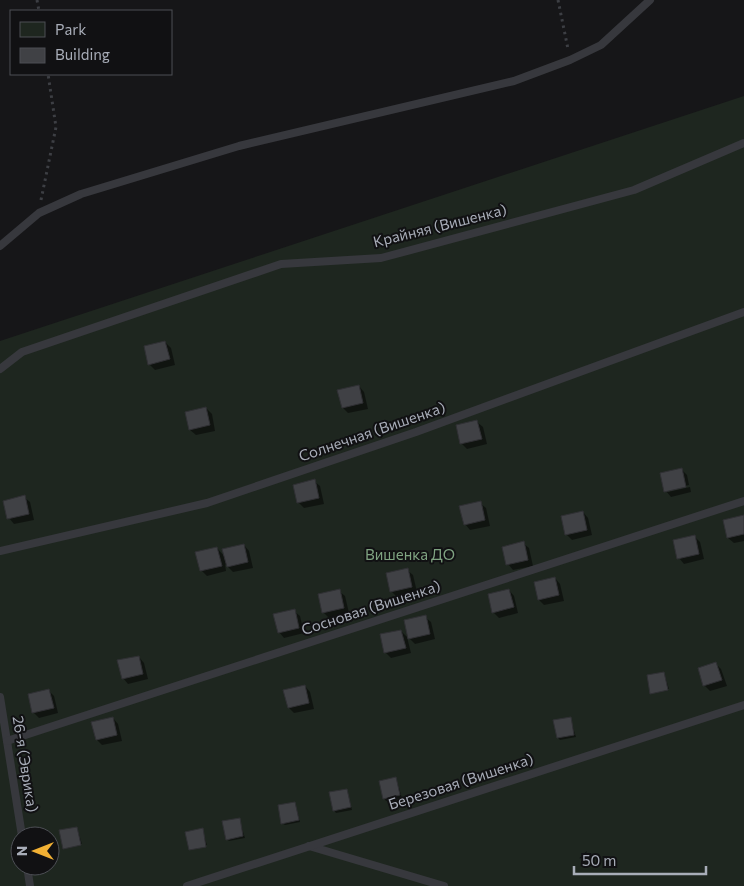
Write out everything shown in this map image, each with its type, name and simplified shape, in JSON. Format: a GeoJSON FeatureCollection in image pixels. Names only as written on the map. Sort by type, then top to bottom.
{"type":"FeatureCollection","features":[{"type":"Feature","properties":{"kind":"lane"},"geometry":{"type":"LineString","coordinates":[[0,246],[39,213],[81,194],[239,146],[514,82],[570,60],[601,45],[650,0]]}},
{"type":"Feature","properties":{"kind":"lane","name":"Крайняя (Вишенка)"},"geometry":{"type":"LineString","coordinates":[[0,369],[22,352],[281,264],[381,258],[634,190],[744,143]]}},
{"type":"Feature","properties":{"kind":"lane","name":"Солнечная (Вишенка)"},"geometry":{"type":"LineString","coordinates":[[0,551],[207,503],[416,432],[744,312]]}},
{"type":"Feature","properties":{"kind":"lane","name":"Сосновая (Вишенка)"},"geometry":{"type":"LineString","coordinates":[[6,741],[744,501]]}},
{"type":"Feature","properties":{"kind":"lane","name":"26-я (Эврика)"},"geometry":{"type":"LineString","coordinates":[[0,697],[20,826]]}},
{"type":"Feature","properties":{"kind":"lane","name":"Березовая (Вишенка)"},"geometry":{"type":"LineString","coordinates":[[187,886],[744,705]]}},
{"type":"Feature","properties":{"kind":"lane"},"geometry":{"type":"LineString","coordinates":[[309,846],[444,886]]}},
{"type":"Feature","properties":{"kind":"path"},"geometry":{"type":"LineString","coordinates":[[558,0],[570,60]]}},
{"type":"Feature","properties":{"kind":"path"},"geometry":{"type":"LineString","coordinates":[[39,213],[56,127],[48,75]]}},
{"type":"Feature","properties":{"kind":"green space","name":"Вишенка ДО"},"geometry":{"type":"Polygon","coordinates":[[[744,96],[744,886],[0,886],[0,341],[744,96]]]}},
{"type":"Feature","properties":{"kind":"building"},"geometry":{"type":"Polygon","coordinates":[[[165,341],[170,359],[148,365],[144,346],[165,341]]]}},
{"type":"Feature","properties":{"kind":"building"},"geometry":{"type":"Polygon","coordinates":[[[359,385],[363,403],[342,408],[337,390],[359,385]]]}},
{"type":"Feature","properties":{"kind":"building"},"geometry":{"type":"Polygon","coordinates":[[[206,407],[210,425],[189,430],[185,412],[206,407]]]}},
{"type":"Feature","properties":{"kind":"building"},"geometry":{"type":"Polygon","coordinates":[[[477,420],[482,439],[460,444],[456,425],[477,420]]]}},
{"type":"Feature","properties":{"kind":"building"},"geometry":{"type":"Polygon","coordinates":[[[682,468],[686,487],[664,492],[660,473],[682,468]]]}},
{"type":"Feature","properties":{"kind":"building"},"geometry":{"type":"Polygon","coordinates":[[[315,479],[319,498],[297,503],[293,485],[315,479]]]}},
{"type":"Feature","properties":{"kind":"building"},"geometry":{"type":"Polygon","coordinates":[[[25,495],[29,514],[7,519],[3,501],[25,495]]]}},
{"type":"Feature","properties":{"kind":"building"},"geometry":{"type":"Polygon","coordinates":[[[481,501],[485,520],[464,525],[459,506],[481,501]]]}},
{"type":"Feature","properties":{"kind":"building"},"geometry":{"type":"Polygon","coordinates":[[[583,511],[587,530],[565,535],[561,516],[583,511]]]}},
{"type":"Feature","properties":{"kind":"building"},"geometry":{"type":"Polygon","coordinates":[[[744,515],[744,534],[727,538],[723,520],[744,515]]]}},
{"type":"Feature","properties":{"kind":"building"},"geometry":{"type":"Polygon","coordinates":[[[695,535],[699,554],[677,559],[673,540],[695,535]]]}},
{"type":"Feature","properties":{"kind":"building"},"geometry":{"type":"Polygon","coordinates":[[[524,541],[528,560],[506,565],[502,547],[524,541]]]}},
{"type":"Feature","properties":{"kind":"building"},"geometry":{"type":"Polygon","coordinates":[[[244,544],[248,562],[227,567],[222,549],[244,544]]]}},
{"type":"Feature","properties":{"kind":"building"},"geometry":{"type":"Polygon","coordinates":[[[217,547],[222,566],[200,571],[195,552],[217,547]]]}},
{"type":"Feature","properties":{"kind":"building"},"geometry":{"type":"Polygon","coordinates":[[[408,568],[412,587],[390,592],[386,573],[408,568]]]}},
{"type":"Feature","properties":{"kind":"building"},"geometry":{"type":"Polygon","coordinates":[[[555,577],[559,595],[538,600],[534,582],[555,577]]]}},
{"type":"Feature","properties":{"kind":"building"},"geometry":{"type":"Polygon","coordinates":[[[340,589],[344,608],[322,613],[318,594],[340,589]]]}},
{"type":"Feature","properties":{"kind":"building"},"geometry":{"type":"Polygon","coordinates":[[[509,589],[514,607],[492,613],[488,594],[509,589]]]}},
{"type":"Feature","properties":{"kind":"building"},"geometry":{"type":"Polygon","coordinates":[[[295,609],[299,628],[278,633],[273,614],[295,609]]]}},
{"type":"Feature","properties":{"kind":"building"},"geometry":{"type":"Polygon","coordinates":[[[426,615],[430,634],[408,639],[404,620],[426,615]]]}},
{"type":"Feature","properties":{"kind":"building"},"geometry":{"type":"Polygon","coordinates":[[[401,630],[406,648],[384,653],[380,634],[401,630]]]}},
{"type":"Feature","properties":{"kind":"building"},"geometry":{"type":"Polygon","coordinates":[[[139,656],[143,674],[122,679],[117,660],[139,656]]]}},
{"type":"Feature","properties":{"kind":"building"},"geometry":{"type":"Polygon","coordinates":[[[716,662],[722,680],[703,686],[698,668],[716,662]]]}},
{"type":"Feature","properties":{"kind":"building"},"geometry":{"type":"Polygon","coordinates":[[[664,672],[668,690],[650,694],[647,675],[664,672]]]}},
{"type":"Feature","properties":{"kind":"building"},"geometry":{"type":"Polygon","coordinates":[[[305,685],[309,703],[288,708],[283,690],[305,685]]]}},
{"type":"Feature","properties":{"kind":"building"},"geometry":{"type":"Polygon","coordinates":[[[49,689],[54,708],[32,713],[28,694],[49,689]]]}},
{"type":"Feature","properties":{"kind":"building"},"geometry":{"type":"Polygon","coordinates":[[[113,717],[117,735],[96,740],[91,722],[113,717]]]}},
{"type":"Feature","properties":{"kind":"building"},"geometry":{"type":"Polygon","coordinates":[[[571,717],[574,735],[557,738],[553,720],[571,717]]]}},
{"type":"Feature","properties":{"kind":"building"},"geometry":{"type":"Polygon","coordinates":[[[396,777],[400,795],[383,799],[379,781],[396,777]]]}},
{"type":"Feature","properties":{"kind":"building"},"geometry":{"type":"Polygon","coordinates":[[[347,789],[351,807],[333,811],[329,792],[347,789]]]}},
{"type":"Feature","properties":{"kind":"building"},"geometry":{"type":"Polygon","coordinates":[[[295,802],[299,820],[281,824],[278,805],[295,802]]]}},
{"type":"Feature","properties":{"kind":"building"},"geometry":{"type":"Polygon","coordinates":[[[240,818],[243,836],[226,840],[222,821],[240,818]]]}},
{"type":"Feature","properties":{"kind":"building"},"geometry":{"type":"Polygon","coordinates":[[[77,827],[81,845],[63,849],[60,830],[77,827]]]}},
{"type":"Feature","properties":{"kind":"building"},"geometry":{"type":"Polygon","coordinates":[[[203,828],[206,847],[189,850],[185,832],[203,828]]]}}]}
